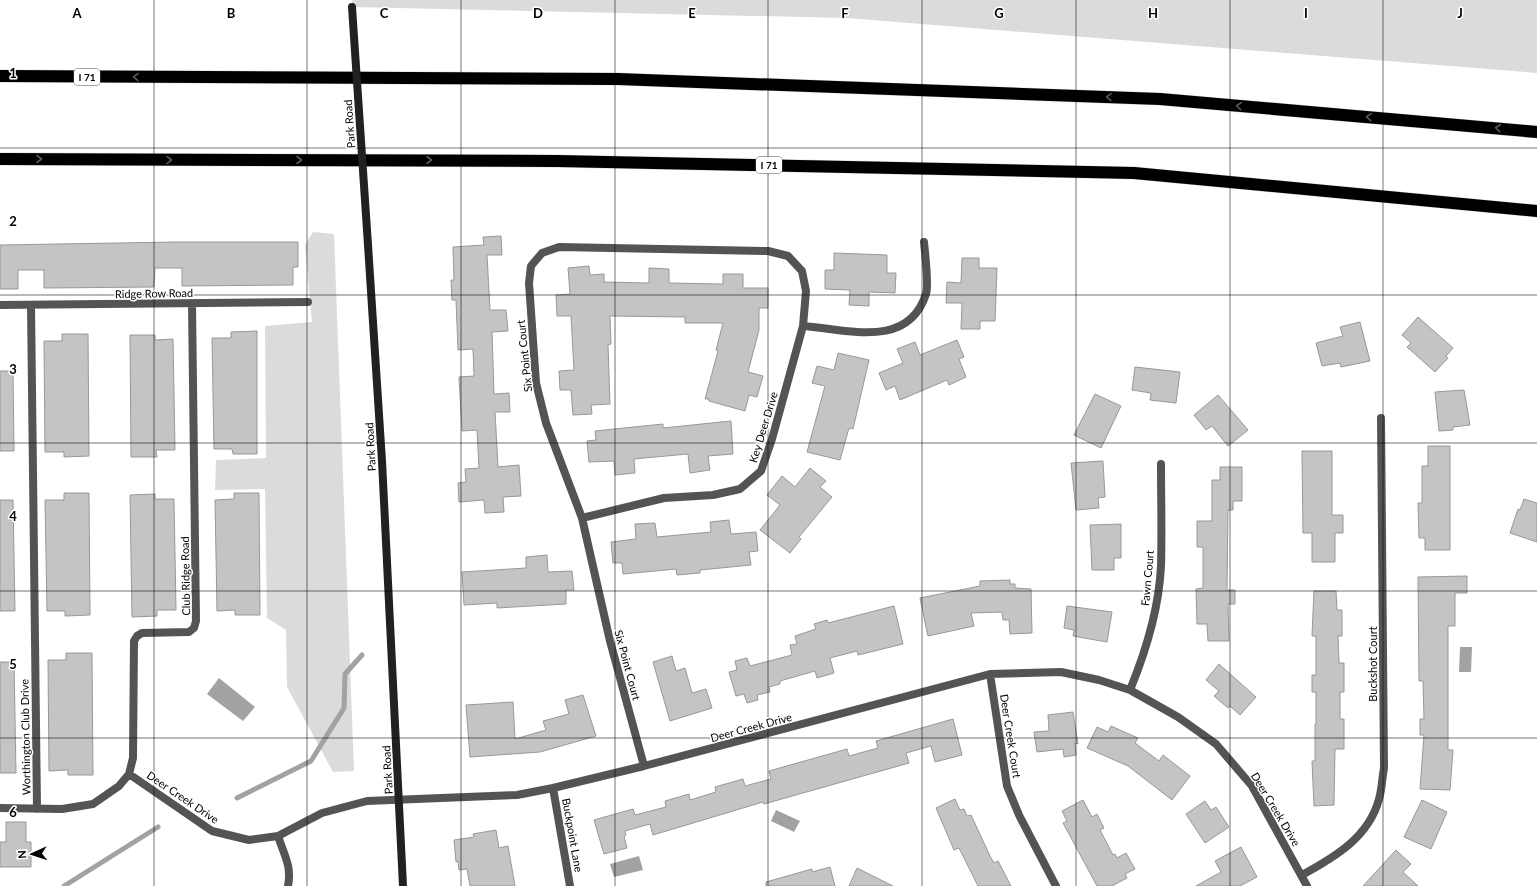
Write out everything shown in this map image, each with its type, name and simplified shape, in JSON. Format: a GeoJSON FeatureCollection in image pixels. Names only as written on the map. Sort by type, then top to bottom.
{"type":"FeatureCollection","features":[{"type":"Feature","properties":{"kind":"highway","name":"I 71"},"geometry":{"type":"LineString","coordinates":[[0,76],[618,79],[1160,99],[1537,132]]}},
{"type":"Feature","properties":{"kind":"highway","name":"I 71"},"geometry":{"type":"LineString","coordinates":[[0,158],[565,161],[1134,173],[1537,211]]}},
{"type":"Feature","properties":{"kind":"main road","name":"Park Road"},"geometry":{"type":"LineString","coordinates":[[352,3],[382,461],[402,886]]}},
{"type":"Feature","properties":{"kind":"street"},"geometry":{"type":"LineString","coordinates":[[803,326],[867,333],[893,331],[915,316],[926,293],[924,242]]}},
{"type":"Feature","properties":{"kind":"street","name":"Six Point Court"},"geometry":{"type":"LineString","coordinates":[[644,766],[610,641],[582,518],[546,423],[536,383],[528,283],[531,266],[542,253],[559,247],[768,251],[788,256]]}},
{"type":"Feature","properties":{"kind":"street","name":"Key Deer Drive"},"geometry":{"type":"LineString","coordinates":[[582,518],[664,498],[713,495],[740,489],[761,471],[772,439],[803,326],[806,291],[802,271],[788,256]]}},
{"type":"Feature","properties":{"kind":"street","name":"Ridge Row Road"},"geometry":{"type":"LineString","coordinates":[[0,306],[308,302]]}},
{"type":"Feature","properties":{"kind":"street","name":"Club Ridge Road"},"geometry":{"type":"LineString","coordinates":[[129,774],[133,758],[135,739],[134,641],[137,636],[142,633],[189,632],[194,628],[196,621],[192,304]]}},
{"type":"Feature","properties":{"kind":"street","name":"Worthington Club Drive"},"geometry":{"type":"LineString","coordinates":[[31,305],[37,809]]}},
{"type":"Feature","properties":{"kind":"street","name":"Buckshot Court"},"geometry":{"type":"LineString","coordinates":[[1302,875],[1334,857],[1352,844],[1371,819],[1380,798],[1384,768],[1381,418]]}},
{"type":"Feature","properties":{"kind":"street","name":"Fawn Court"},"geometry":{"type":"LineString","coordinates":[[1130,690],[1144,656],[1154,614],[1161,567],[1161,464]]}},
{"type":"Feature","properties":{"kind":"street","name":"Deer Creek Drive"},"geometry":{"type":"LineString","coordinates":[[129,774],[212,831],[249,840],[278,836],[322,813],[367,801],[399,798],[517,795],[644,766],[990,674],[1061,672],[1099,680],[1130,690],[1178,717],[1216,744],[1252,786],[1307,886]]}},
{"type":"Feature","properties":{"kind":"street","name":"Deer Creek Court"},"geometry":{"type":"LineString","coordinates":[[990,674],[1007,786],[1019,814],[1056,886]]}},
{"type":"Feature","properties":{"kind":"street"},"geometry":{"type":"LineString","coordinates":[[0,808],[62,809],[93,804],[119,786],[129,774]]}},
{"type":"Feature","properties":{"kind":"street","name":"Buckpoint Lane"},"geometry":{"type":"LineString","coordinates":[[553,788],[570,886]]}},
{"type":"Feature","properties":{"kind":"street"},"geometry":{"type":"LineString","coordinates":[[278,836],[291,874],[288,886]]}},
{"type":"Feature","properties":{"kind":"shaded area"},"geometry":{"type":"Polygon","coordinates":[[[352,0],[1537,0],[1537,73],[847,18],[352,7],[352,0]]]}},
{"type":"Feature","properties":{"kind":"shaded area"},"geometry":{"type":"Polygon","coordinates":[[[313,232],[334,234],[354,771],[333,772],[287,687],[286,630],[267,618],[265,489],[215,490],[216,460],[266,458],[265,326],[312,322],[305,245],[313,232]]]}},
{"type":"Feature","properties":{"kind":"shaded area"},"geometry":{"type":"Polygon","coordinates":[[[1460,647],[1472,647],[1471,672],[1459,672],[1460,647]]]}},
{"type":"Feature","properties":{"kind":"shaded area"},"geometry":{"type":"Polygon","coordinates":[[[219,678],[255,707],[243,721],[207,694],[219,678]]]}},
{"type":"Feature","properties":{"kind":"shaded area"},"geometry":{"type":"Polygon","coordinates":[[[776,810],[800,821],[794,832],[771,821],[776,810]]]}},
{"type":"Feature","properties":{"kind":"shaded area"},"geometry":{"type":"Polygon","coordinates":[[[639,856],[643,870],[614,877],[610,864],[639,856]]]}},
{"type":"Feature","properties":{"kind":"building"},"geometry":{"type":"Polygon","coordinates":[[[501,236],[502,255],[487,255],[490,310],[506,310],[508,331],[492,332],[494,394],[509,393],[510,412],[495,412],[498,467],[519,465],[521,496],[503,497],[504,512],[485,513],[484,500],[459,502],[458,483],[466,482],[465,469],[479,468],[477,430],[462,431],[459,377],[474,376],[473,349],[458,350],[456,300],[452,300],[451,280],[454,280],[453,247],[484,245],[483,237],[501,236]]]}},
{"type":"Feature","properties":{"kind":"building"},"geometry":{"type":"Polygon","coordinates":[[[176,242],[298,242],[298,267],[293,267],[293,285],[182,286],[182,268],[155,268],[154,287],[44,288],[44,270],[18,270],[18,289],[0,289],[0,245],[176,242]]]}},
{"type":"Feature","properties":{"kind":"building"},"geometry":{"type":"Polygon","coordinates":[[[834,253],[887,255],[887,273],[896,273],[895,293],[869,292],[869,306],[849,305],[850,290],[825,289],[825,270],[834,270],[834,253]]]}},
{"type":"Feature","properties":{"kind":"building"},"geometry":{"type":"Polygon","coordinates":[[[962,258],[979,258],[979,268],[997,268],[995,321],[980,321],[980,329],[961,329],[962,303],[946,303],[947,282],[961,283],[962,258]]]}},
{"type":"Feature","properties":{"kind":"building"},"geometry":{"type":"Polygon","coordinates":[[[589,266],[590,275],[604,274],[604,282],[649,283],[649,268],[669,269],[669,283],[723,284],[723,274],[743,274],[743,288],[768,288],[768,308],[759,308],[759,330],[748,372],[763,376],[757,397],[749,395],[745,411],[705,399],[718,351],[716,350],[723,323],[685,323],[685,317],[610,316],[611,344],[608,345],[610,404],[591,405],[592,414],[573,415],[571,390],[560,390],[559,371],[574,370],[571,316],[557,316],[556,295],[570,294],[568,268],[589,266]]]}},
{"type":"Feature","properties":{"kind":"building"},"geometry":{"type":"Polygon","coordinates":[[[1418,317],[1453,348],[1446,356],[1448,358],[1435,372],[1407,347],[1411,343],[1402,335],[1418,317]]]}},
{"type":"Feature","properties":{"kind":"building"},"geometry":{"type":"Polygon","coordinates":[[[1360,322],[1370,361],[1341,367],[1340,363],[1322,366],[1316,343],[1343,336],[1340,327],[1360,322]]]}},
{"type":"Feature","properties":{"kind":"building"},"geometry":{"type":"Polygon","coordinates":[[[257,331],[257,454],[233,454],[232,449],[214,449],[212,338],[231,338],[231,332],[257,331]]]}},
{"type":"Feature","properties":{"kind":"building"},"geometry":{"type":"Polygon","coordinates":[[[62,334],[88,334],[89,456],[64,457],[64,452],[45,452],[44,341],[62,341],[62,334]]]}},
{"type":"Feature","properties":{"kind":"building"},"geometry":{"type":"Polygon","coordinates":[[[130,335],[155,335],[155,340],[173,339],[175,450],[156,450],[157,457],[131,457],[130,335]]]}},
{"type":"Feature","properties":{"kind":"building"},"geometry":{"type":"Polygon","coordinates":[[[957,340],[964,357],[959,359],[966,377],[949,385],[947,380],[900,400],[895,386],[886,390],[879,373],[903,363],[897,349],[915,342],[920,355],[957,340]]]}},
{"type":"Feature","properties":{"kind":"building"},"geometry":{"type":"Polygon","coordinates":[[[838,353],[869,360],[853,429],[849,428],[840,460],[807,452],[825,386],[812,383],[817,366],[834,370],[838,353]]]}},
{"type":"Feature","properties":{"kind":"building"},"geometry":{"type":"Polygon","coordinates":[[[1135,367],[1180,372],[1176,403],[1150,400],[1151,393],[1132,390],[1135,367]]]}},
{"type":"Feature","properties":{"kind":"building"},"geometry":{"type":"Polygon","coordinates":[[[0,371],[13,371],[14,451],[0,451],[0,371]]]}},
{"type":"Feature","properties":{"kind":"building"},"geometry":{"type":"Polygon","coordinates":[[[1464,390],[1470,425],[1453,427],[1453,430],[1439,431],[1435,392],[1464,390]]]}},
{"type":"Feature","properties":{"kind":"building"},"geometry":{"type":"Polygon","coordinates":[[[1095,394],[1121,406],[1101,448],[1074,435],[1095,394]]]}},
{"type":"Feature","properties":{"kind":"building"},"geometry":{"type":"Polygon","coordinates":[[[1218,395],[1248,430],[1228,446],[1212,426],[1206,430],[1194,415],[1218,395]]]}},
{"type":"Feature","properties":{"kind":"building"},"geometry":{"type":"Polygon","coordinates":[[[731,421],[733,454],[708,456],[710,470],[690,473],[688,454],[634,459],[635,473],[615,475],[614,461],[589,462],[587,441],[596,440],[595,431],[663,424],[663,428],[731,421]]]}},
{"type":"Feature","properties":{"kind":"building"},"geometry":{"type":"Polygon","coordinates":[[[1428,446],[1450,446],[1450,550],[1425,550],[1425,538],[1419,538],[1418,503],[1422,503],[1422,466],[1428,466],[1428,446]]]}},
{"type":"Feature","properties":{"kind":"building"},"geometry":{"type":"Polygon","coordinates":[[[1302,451],[1332,451],[1332,515],[1343,515],[1343,533],[1335,533],[1335,562],[1312,562],[1312,533],[1303,533],[1302,451]]]}},
{"type":"Feature","properties":{"kind":"building"},"geometry":{"type":"Polygon","coordinates":[[[1103,461],[1105,497],[1098,498],[1099,508],[1076,510],[1071,463],[1103,461]]]}},
{"type":"Feature","properties":{"kind":"building"},"geometry":{"type":"Polygon","coordinates":[[[1220,467],[1242,467],[1242,501],[1233,501],[1233,510],[1228,510],[1227,590],[1235,590],[1235,604],[1228,604],[1229,641],[1208,641],[1207,624],[1197,624],[1196,589],[1203,588],[1203,547],[1197,547],[1197,521],[1212,521],[1212,480],[1220,480],[1220,467]]]}},
{"type":"Feature","properties":{"kind":"building"},"geometry":{"type":"Polygon","coordinates":[[[810,468],[826,481],[820,487],[832,497],[799,537],[801,539],[790,553],[760,530],[780,505],[767,495],[782,476],[795,487],[810,468]]]}},
{"type":"Feature","properties":{"kind":"building"},"geometry":{"type":"Polygon","coordinates":[[[64,493],[89,493],[90,615],[65,616],[65,611],[47,611],[45,500],[64,500],[64,493]]]}},
{"type":"Feature","properties":{"kind":"building"},"geometry":{"type":"Polygon","coordinates":[[[234,493],[259,493],[260,615],[235,615],[235,610],[217,611],[215,500],[234,499],[234,493]]]}},
{"type":"Feature","properties":{"kind":"building"},"geometry":{"type":"Polygon","coordinates":[[[155,494],[155,499],[174,499],[176,610],[157,610],[157,616],[132,617],[130,495],[155,494]]]}},
{"type":"Feature","properties":{"kind":"building"},"geometry":{"type":"Polygon","coordinates":[[[1524,499],[1537,503],[1537,542],[1510,533],[1518,509],[1520,510],[1524,499]]]}},
{"type":"Feature","properties":{"kind":"building"},"geometry":{"type":"Polygon","coordinates":[[[0,500],[13,500],[15,611],[0,611],[0,500]]]}},
{"type":"Feature","properties":{"kind":"building"},"geometry":{"type":"Polygon","coordinates":[[[729,520],[731,534],[756,532],[758,551],[749,552],[751,565],[700,570],[700,573],[677,575],[676,569],[623,574],[622,563],[613,563],[611,542],[636,539],[635,524],[655,523],[657,537],[711,532],[710,522],[729,520]]]}},
{"type":"Feature","properties":{"kind":"building"},"geometry":{"type":"Polygon","coordinates":[[[1121,524],[1121,558],[1114,558],[1114,570],[1092,570],[1090,525],[1121,524]]]}},
{"type":"Feature","properties":{"kind":"building"},"geometry":{"type":"Polygon","coordinates":[[[547,555],[548,572],[572,571],[574,590],[566,590],[566,604],[497,608],[497,603],[464,605],[462,572],[526,568],[526,557],[547,555]]]}},
{"type":"Feature","properties":{"kind":"building"},"geometry":{"type":"Polygon","coordinates":[[[1467,576],[1467,593],[1455,593],[1455,626],[1448,626],[1448,750],[1453,750],[1450,790],[1420,789],[1424,735],[1420,735],[1420,719],[1424,719],[1423,681],[1419,681],[1418,577],[1467,576]]]}},
{"type":"Feature","properties":{"kind":"building"},"geometry":{"type":"Polygon","coordinates":[[[1010,580],[1010,584],[1015,584],[1015,588],[1031,589],[1032,633],[1010,634],[1009,620],[1003,620],[1002,612],[971,613],[974,626],[928,636],[920,598],[980,586],[980,581],[1010,580]]]}},
{"type":"Feature","properties":{"kind":"building"},"geometry":{"type":"Polygon","coordinates":[[[1314,591],[1336,591],[1337,610],[1342,610],[1342,636],[1338,636],[1339,663],[1344,663],[1344,692],[1340,692],[1340,719],[1344,719],[1344,749],[1335,749],[1334,805],[1314,806],[1312,761],[1315,761],[1316,692],[1312,692],[1312,675],[1316,675],[1316,636],[1312,636],[1314,591]]]}},
{"type":"Feature","properties":{"kind":"building"},"geometry":{"type":"Polygon","coordinates":[[[894,606],[903,644],[858,655],[857,651],[830,658],[834,673],[817,678],[815,671],[780,681],[780,684],[769,687],[770,692],[757,695],[758,700],[747,703],[744,694],[736,696],[729,672],[737,670],[735,661],[747,658],[750,666],[792,655],[790,645],[797,644],[795,636],[816,629],[814,624],[827,620],[828,623],[894,606]]]}},
{"type":"Feature","properties":{"kind":"building"},"geometry":{"type":"Polygon","coordinates":[[[1067,606],[1112,612],[1107,642],[1073,636],[1074,630],[1064,628],[1067,606]]]}},
{"type":"Feature","properties":{"kind":"building"},"geometry":{"type":"Polygon","coordinates":[[[66,653],[92,653],[93,775],[68,775],[68,770],[49,771],[48,660],[66,660],[66,653]]]}},
{"type":"Feature","properties":{"kind":"building"},"geometry":{"type":"Polygon","coordinates":[[[672,656],[676,671],[685,668],[692,693],[706,689],[712,708],[670,721],[653,662],[672,656]]]}},
{"type":"Feature","properties":{"kind":"building"},"geometry":{"type":"Polygon","coordinates":[[[0,662],[14,662],[16,773],[0,773],[0,662]]]}},
{"type":"Feature","properties":{"kind":"building"},"geometry":{"type":"Polygon","coordinates":[[[1219,664],[1256,697],[1240,715],[1230,706],[1228,708],[1214,696],[1219,691],[1206,680],[1219,664]]]}},
{"type":"Feature","properties":{"kind":"building"},"geometry":{"type":"Polygon","coordinates":[[[583,695],[596,736],[540,752],[470,757],[466,705],[513,702],[515,739],[546,730],[543,721],[569,714],[565,700],[583,695]]]}},
{"type":"Feature","properties":{"kind":"building"},"geometry":{"type":"Polygon","coordinates":[[[1073,712],[1078,744],[1075,743],[1076,755],[1064,757],[1063,749],[1037,752],[1034,732],[1049,731],[1048,715],[1073,712]]]}},
{"type":"Feature","properties":{"kind":"building"},"geometry":{"type":"Polygon","coordinates":[[[953,719],[962,755],[935,762],[931,746],[906,753],[909,763],[764,804],[763,802],[653,835],[650,824],[625,831],[626,835],[624,836],[627,848],[604,854],[594,820],[633,809],[635,815],[666,807],[665,801],[689,794],[690,800],[716,792],[715,787],[743,779],[745,786],[771,779],[769,771],[847,749],[849,756],[878,748],[876,741],[953,719]]]}},
{"type":"Feature","properties":{"kind":"building"},"geometry":{"type":"Polygon","coordinates":[[[1111,726],[1138,738],[1135,743],[1159,761],[1163,755],[1190,776],[1172,800],[1128,766],[1087,748],[1097,727],[1108,732],[1111,726]]]}},
{"type":"Feature","properties":{"kind":"building"},"geometry":{"type":"Polygon","coordinates":[[[955,799],[960,810],[964,809],[967,816],[971,815],[990,856],[994,863],[998,861],[1011,886],[978,886],[959,848],[954,850],[936,808],[955,799]]]}},
{"type":"Feature","properties":{"kind":"building"},"geometry":{"type":"Polygon","coordinates":[[[1083,800],[1092,817],[1097,814],[1104,828],[1100,830],[1113,855],[1115,854],[1117,858],[1126,853],[1135,869],[1125,874],[1127,878],[1112,886],[1097,886],[1063,823],[1067,821],[1062,811],[1083,800]]]}},
{"type":"Feature","properties":{"kind":"building"},"geometry":{"type":"Polygon","coordinates":[[[1422,800],[1447,812],[1431,849],[1404,837],[1422,800]]]}},
{"type":"Feature","properties":{"kind":"building"},"geometry":{"type":"Polygon","coordinates":[[[1205,801],[1211,810],[1216,807],[1229,827],[1205,843],[1186,814],[1205,801]]]}},
{"type":"Feature","properties":{"kind":"building"},"geometry":{"type":"Polygon","coordinates":[[[6,822],[26,822],[26,842],[31,842],[31,867],[0,867],[0,842],[6,842],[6,822]]]}},
{"type":"Feature","properties":{"kind":"building"},"geometry":{"type":"Polygon","coordinates":[[[496,830],[499,848],[508,846],[515,886],[470,886],[467,869],[459,870],[458,861],[456,862],[454,840],[474,837],[473,834],[496,830]]]}},
{"type":"Feature","properties":{"kind":"building"},"geometry":{"type":"Polygon","coordinates":[[[1241,847],[1257,877],[1240,886],[1196,886],[1221,872],[1215,861],[1241,847]]]}},
{"type":"Feature","properties":{"kind":"building"},"geometry":{"type":"Polygon","coordinates":[[[1396,850],[1411,864],[1403,872],[1418,886],[1363,886],[1396,850]]]}},
{"type":"Feature","properties":{"kind":"building"},"geometry":{"type":"Polygon","coordinates":[[[830,867],[835,886],[766,886],[766,882],[812,869],[812,872],[830,867]]]}},
{"type":"Feature","properties":{"kind":"building"},"geometry":{"type":"Polygon","coordinates":[[[857,868],[893,886],[849,886],[857,868]]]}},
{"type":"Feature","properties":{"kind":"waterway"},"geometry":{"type":"LineString","coordinates":[[237,798],[311,761],[344,708],[345,674],[362,655]]}},
{"type":"Feature","properties":{"kind":"waterway"},"geometry":{"type":"LineString","coordinates":[[64,886],[158,827]]}}]}
